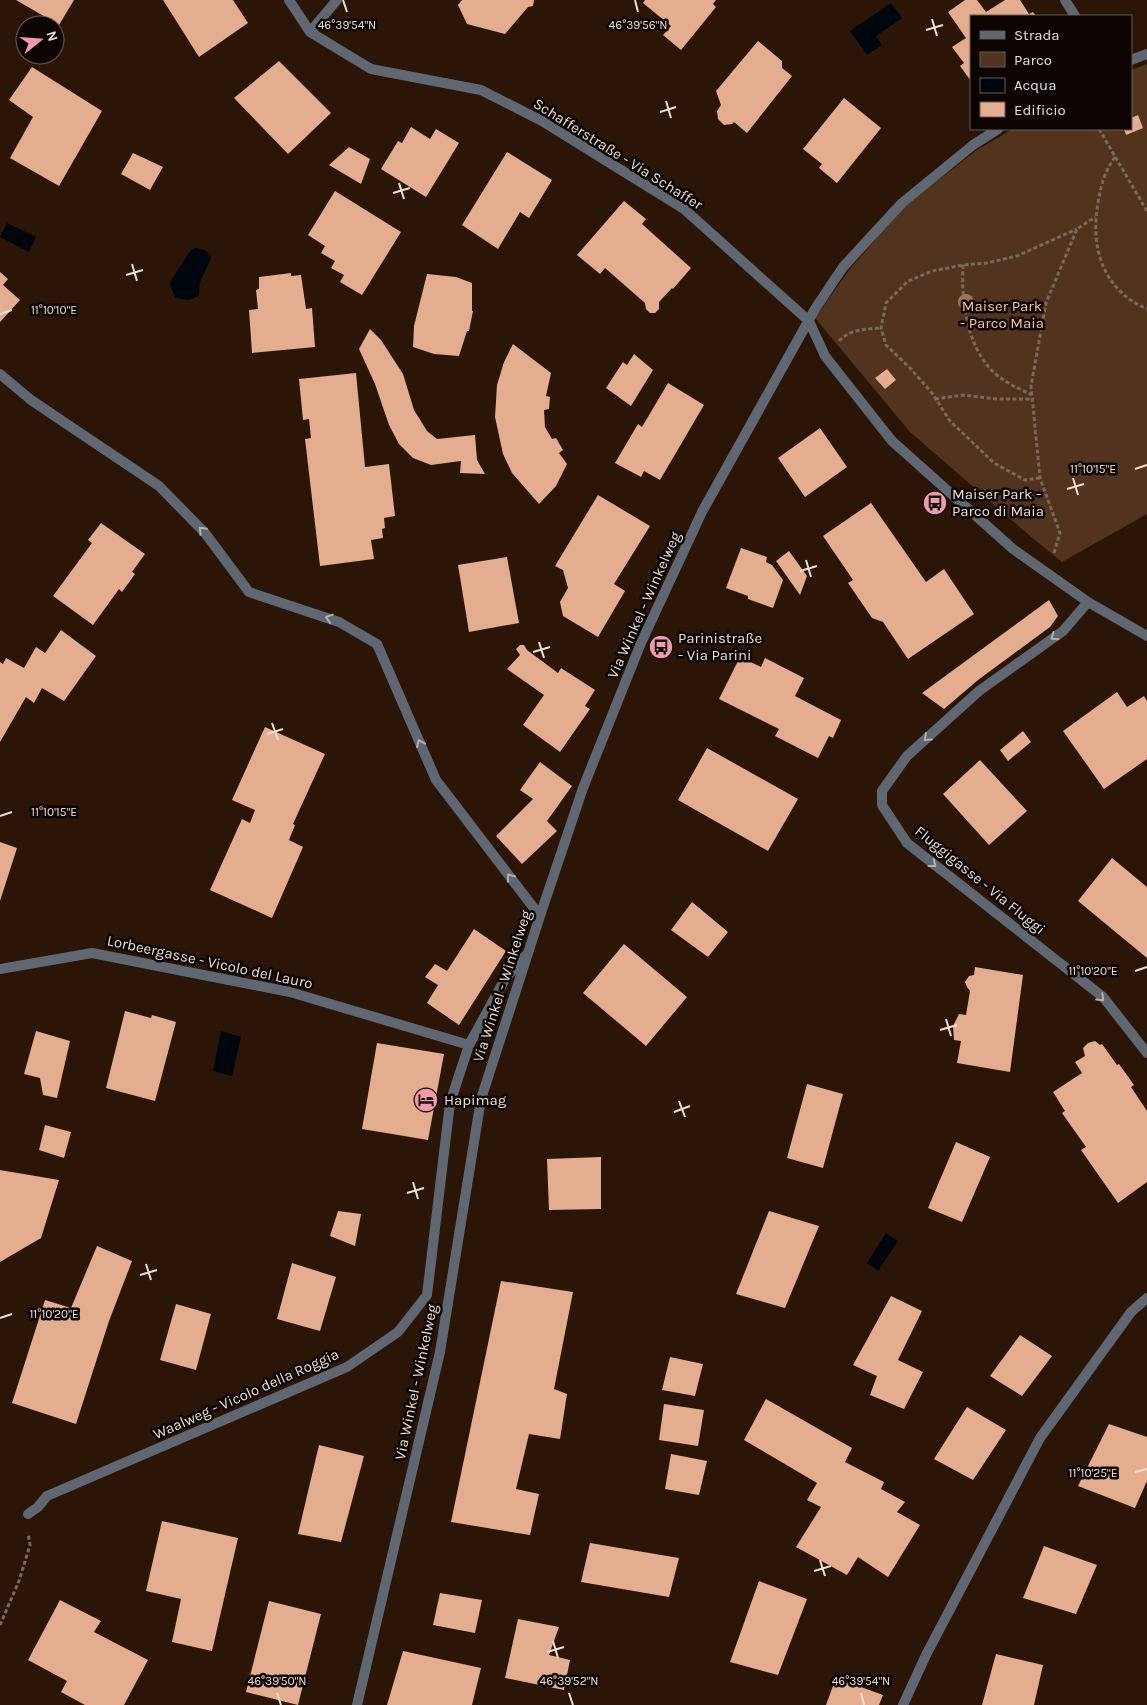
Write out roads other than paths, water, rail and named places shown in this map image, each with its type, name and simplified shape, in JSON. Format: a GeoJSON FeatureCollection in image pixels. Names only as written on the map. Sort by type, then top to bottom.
{"type":"FeatureCollection","features":[{"type":"Feature","properties":{"kind":"street","name":"Schafferstraße - Via Schaffer"},"geometry":{"type":"LineString","coordinates":[[289,0],[310,32],[371,69],[481,90],[542,121],[684,209],[809,320],[825,356],[892,441],[1013,549],[1088,602],[1147,636]]}},
{"type":"Feature","properties":{"kind":"street"},"geometry":{"type":"LineString","coordinates":[[310,32],[337,0]]}},
{"type":"Feature","properties":{"kind":"street"},"geometry":{"type":"LineString","coordinates":[[1065,0],[1074,15]]}},
{"type":"Feature","properties":{"kind":"street"},"geometry":{"type":"LineString","coordinates":[[1132,60],[1147,54]]}},
{"type":"Feature","properties":{"kind":"street","name":"Via Winkel - Winkelweg"},"geometry":{"type":"LineString","coordinates":[[357,1705],[440,1352],[481,1100],[583,788],[641,643],[702,512],[809,320],[843,267],[902,203],[973,145],[996,130]]}},
{"type":"Feature","properties":{"kind":"street"},"geometry":{"type":"LineString","coordinates":[[0,374],[31,400],[159,486],[205,533],[250,592],[339,622],[377,644],[436,780],[540,916]]}},
{"type":"Feature","properties":{"kind":"street","name":"Fluggigasse - Via Fluggi"},"geometry":{"type":"LineString","coordinates":[[1088,602],[1063,631],[979,691],[907,756],[882,791],[882,805],[907,842],[1102,997],[1147,1053]]}},
{"type":"Feature","properties":{"kind":"street","name":"Waalweg - Vicolo della Roggia"},"geometry":{"type":"LineString","coordinates":[[28,1514],[38,1507],[47,1496],[347,1367],[398,1332],[427,1295],[450,1103],[469,1045],[505,979],[528,952]]}},
{"type":"Feature","properties":{"kind":"street","name":"Lorbeergasse - Vicolo del Lauro"},"geometry":{"type":"LineString","coordinates":[[0,969],[92,953],[290,992],[469,1045]]}},
{"type":"Feature","properties":{"kind":"street"},"geometry":{"type":"LineString","coordinates":[[904,1705],[926,1655],[1040,1438],[1131,1312],[1147,1298]]}},
{"type":"Feature","properties":{"kind":"water"},"geometry":{"type":"Polygon","coordinates":[[[891,3],[902,18],[876,36],[882,45],[867,55],[850,31],[891,3]]]}},
{"type":"Feature","properties":{"kind":"water"},"geometry":{"type":"Polygon","coordinates":[[[7,223],[36,237],[29,252],[0,237],[7,223]]]}},
{"type":"Feature","properties":{"kind":"water"},"geometry":{"type":"Polygon","coordinates":[[[195,248],[205,251],[211,258],[200,282],[199,295],[185,300],[175,297],[170,284],[191,250],[195,248]]]}},
{"type":"Feature","properties":{"kind":"water"},"geometry":{"type":"Polygon","coordinates":[[[221,1031],[241,1037],[232,1076],[213,1071],[221,1031]]]}},
{"type":"Feature","properties":{"kind":"water"},"geometry":{"type":"Polygon","coordinates":[[[886,1233],[898,1241],[878,1271],[867,1263],[886,1233]]]}},
{"type":"Feature","properties":{"kind":"place","name":"Maiser Park - Parco di Maia"},"geometry":{"type":"Point","coordinates":[935,503]}},
{"type":"Feature","properties":{"kind":"place","name":"Parinistraße - Via Parini"},"geometry":{"type":"Point","coordinates":[661,647]}},
{"type":"Feature","properties":{"kind":"place","name":"Hapimag"},"geometry":{"type":"Point","coordinates":[426,1100]}},
{"type":"Feature","properties":{"kind":"park label","name":"Maiser Park - Parco Maia"},"geometry":{"type":"Point","coordinates":[1002,314]}}]}
